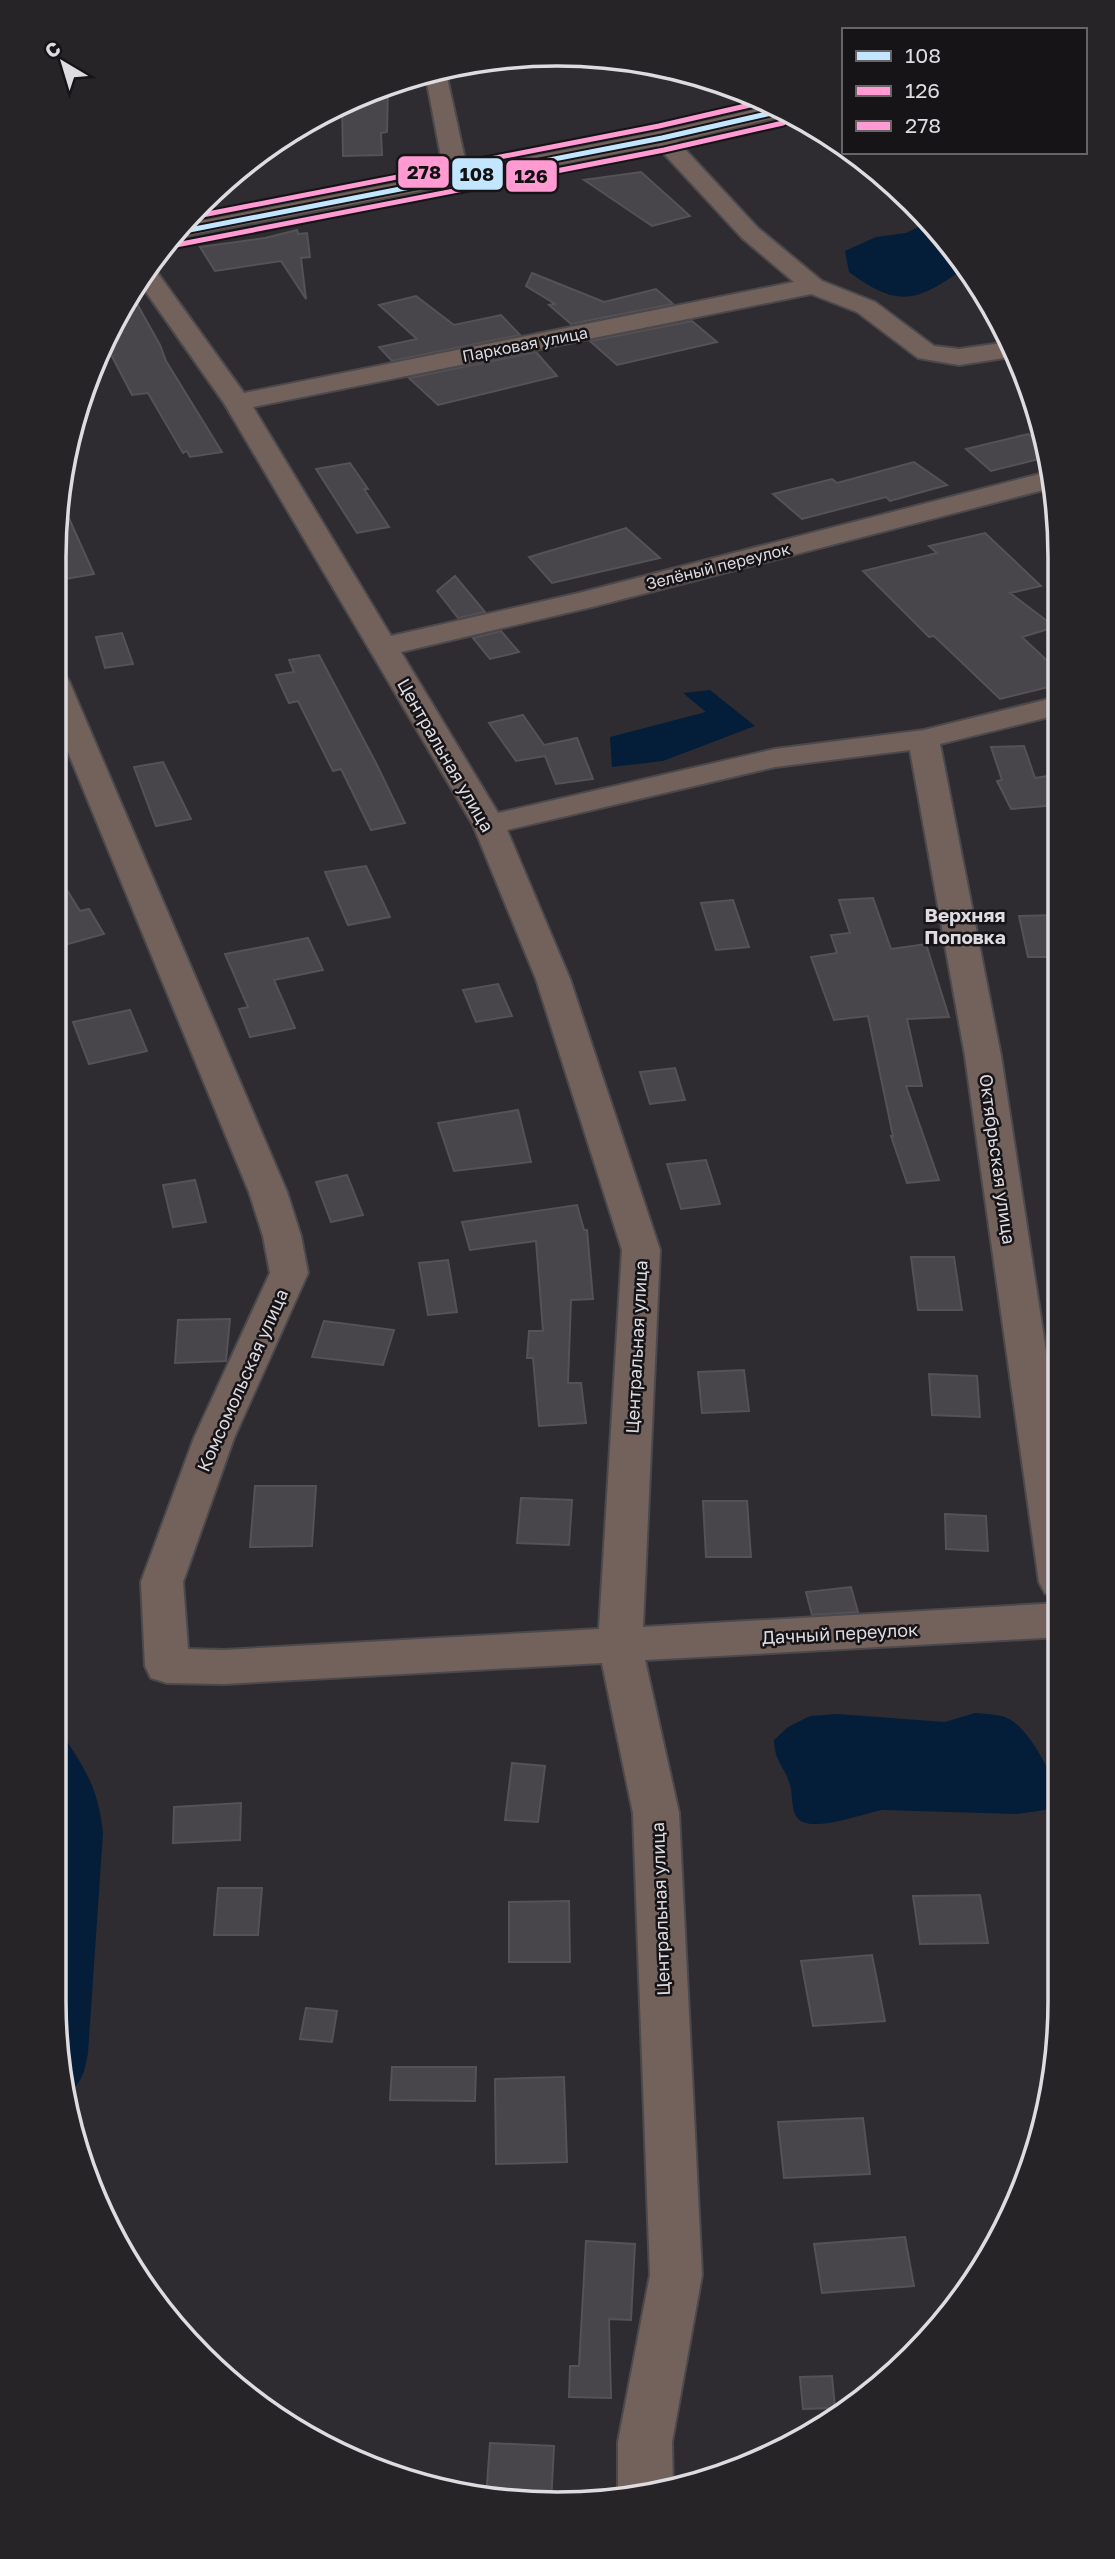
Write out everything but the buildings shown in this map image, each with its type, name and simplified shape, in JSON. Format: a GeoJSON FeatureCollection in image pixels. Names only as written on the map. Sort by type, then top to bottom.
{"type":"FeatureCollection","features":[{"type":"Feature","properties":{"kind":"street"},"geometry":{"type":"LineString","coordinates":[[437,81],[457,177]]}},
{"type":"Feature","properties":{"kind":"street"},"geometry":{"type":"LineString","coordinates":[[192,229],[662,138],[768,114]]}},
{"type":"Feature","properties":{"kind":"street"},"geometry":{"type":"LineString","coordinates":[[662,138],[750,233],[814,286],[866,307],[927,353],[959,357],[1003,351]]}},
{"type":"Feature","properties":{"kind":"street","name":"Центральная улица"},"geometry":{"type":"LineString","coordinates":[[151,282],[237,402],[489,825],[552,979],[641,1250],[620,1646],[656,1813],[676,2276],[645,2442],[645,2484]]}},
{"type":"Feature","properties":{"kind":"street","name":"Парковая улица"},"geometry":{"type":"LineString","coordinates":[[237,402],[814,286]]}},
{"type":"Feature","properties":{"kind":"street","name":"Зелёный переулок"},"geometry":{"type":"LineString","coordinates":[[382,647],[582,601],[1042,482]]}},
{"type":"Feature","properties":{"kind":"street"},"geometry":{"type":"LineString","coordinates":[[489,825],[775,758],[924,739],[1048,708]]}},
{"type":"Feature","properties":{"kind":"street","name":"Комсомольская улица"},"geometry":{"type":"LineString","coordinates":[[66,710],[268,1192],[282,1236],[289,1273],[214,1438],[162,1582],[167,1666],[224,1667],[620,1646]]}},
{"type":"Feature","properties":{"kind":"street","name":"Октябрьская улица"},"geometry":{"type":"LineString","coordinates":[[924,739],[983,1056],[1048,1500]]}},
{"type":"Feature","properties":{"kind":"street","name":"Дачный переулок"},"geometry":{"type":"LineString","coordinates":[[620,1646],[1048,1621]]}},
{"type":"Feature","properties":{"kind":"water"},"geometry":{"type":"Polygon","coordinates":[[[920,226],[957,273],[921,294],[895,296],[881,292],[849,272],[845,251],[876,237],[906,233],[920,226]]]}},
{"type":"Feature","properties":{"kind":"water"},"geometry":{"type":"Polygon","coordinates":[[[710,690],[755,726],[663,761],[612,767],[610,737],[706,712],[683,693],[710,690]]]}},
{"type":"Feature","properties":{"kind":"water"},"geometry":{"type":"Polygon","coordinates":[[[975,1713],[1005,1717],[1017,1725],[1033,1743],[1048,1770],[1048,1808],[1017,1814],[883,1810],[823,1824],[802,1822],[796,1816],[788,1778],[776,1754],[774,1740],[788,1727],[810,1716],[837,1714],[945,1722],[975,1713]]]}},
{"type":"Feature","properties":{"kind":"water"},"geometry":{"type":"Polygon","coordinates":[[[66,1740],[87,1774],[97,1800],[103,1833],[88,2053],[80,2079],[74,2087],[66,2002],[66,1740]]]}},
{"type":"Feature","properties":{"kind":"transit line","name":"278"},"geometry":{"type":"LineString","coordinates":[[206,214],[659,126],[748,105]]}},
{"type":"Feature","properties":{"kind":"transit line","name":"108"},"geometry":{"type":"LineString","coordinates":[[192,229],[662,138],[768,114]]}},
{"type":"Feature","properties":{"kind":"transit line","name":"126"},"geometry":{"type":"LineString","coordinates":[[180,244],[664,150],[783,123]]}},
{"type":"Feature","properties":{"kind":"district","name":"Верхняя Поповка"},"geometry":{"type":"Point","coordinates":[965,925]}}]}
